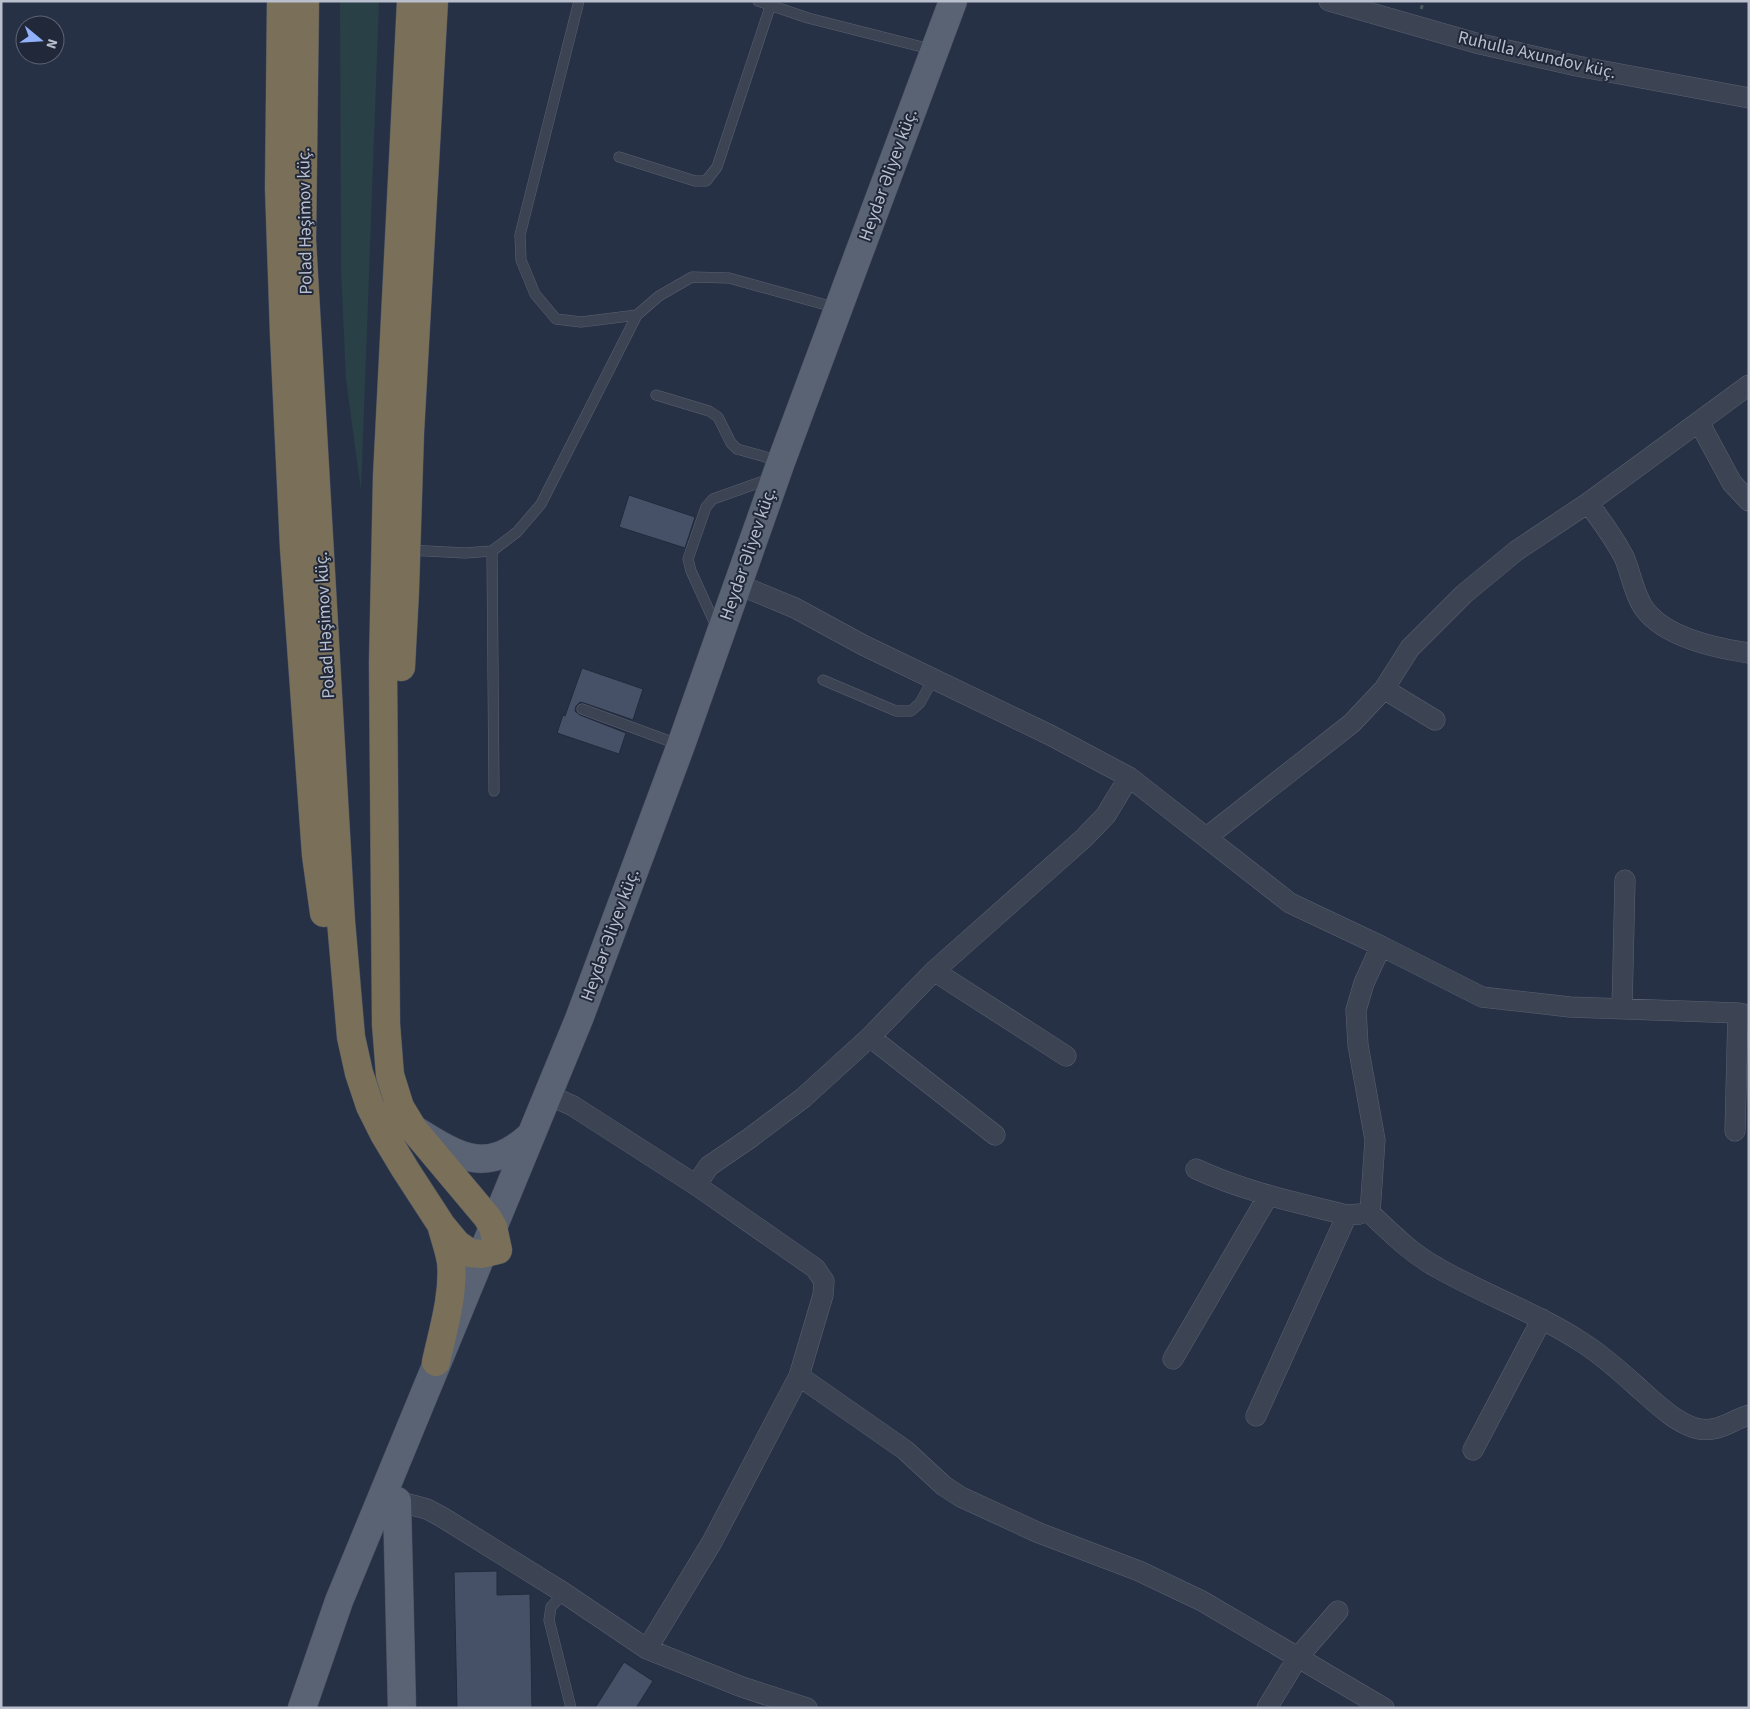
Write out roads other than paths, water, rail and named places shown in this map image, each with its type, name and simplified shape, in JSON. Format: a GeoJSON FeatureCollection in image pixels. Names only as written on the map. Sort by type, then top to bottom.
{"type":"FeatureCollection","features":[{"type":"Feature","properties":{"kind":"highway"},"geometry":{"type":"LineString","coordinates":[[281,1],[279,188],[294,548],[316,855],[325,924],[334,971],[351,1037]]}},
{"type":"Feature","properties":{"kind":"highway","name":"Polad Həşimov küç."},"geometry":{"type":"LineString","coordinates":[[305,1],[302,240],[341,922],[351,1037],[359,1073],[370,1106],[405,1169],[442,1226]]}},
{"type":"Feature","properties":{"kind":"highway"},"geometry":{"type":"LineString","coordinates":[[303,60],[310,1]]}},
{"type":"Feature","properties":{"kind":"highway"},"geometry":{"type":"LineString","coordinates":[[405,1],[406,76]]}},
{"type":"Feature","properties":{"kind":"highway"},"geometry":{"type":"LineString","coordinates":[[411,1],[386,487],[383,664],[386,1024],[390,1075],[400,1107],[414,1130],[487,1216],[493,1227],[498,1250],[482,1254],[470,1252],[457,1244],[442,1226]]}},
{"type":"Feature","properties":{"kind":"highway"},"geometry":{"type":"LineString","coordinates":[[385,923],[405,591],[410,433],[434,1]]}},
{"type":"Feature","properties":{"kind":"highway"},"geometry":{"type":"LineString","coordinates":[[436,1362],[449,1304],[451,1283],[451,1262],[442,1226]]}},
{"type":"Feature","properties":{"kind":"main road","name":"Heydər Əliyev küç."},"geometry":{"type":"LineString","coordinates":[[546,1102],[590,992],[681,745],[778,469],[953,1]]}},
{"type":"Feature","properties":{"kind":"main road"},"geometry":{"type":"LineString","coordinates":[[302,1708],[339,1600],[436,1362],[546,1102]]}},
{"type":"Feature","properties":{"kind":"main road"},"geometry":{"type":"LineString","coordinates":[[313,1708],[498,1250],[546,1102]]}},
{"type":"Feature","properties":{"kind":"main road"},"geometry":{"type":"LineString","coordinates":[[414,1130],[443,1147],[473,1159],[494,1159],[509,1153],[520,1146],[531,1135]]}},
{"type":"Feature","properties":{"kind":"main road"},"geometry":{"type":"LineString","coordinates":[[397,1501],[402,1708]]}},
{"type":"Feature","properties":{"kind":"street","name":"Ruhulla Axundov küç."},"geometry":{"type":"LineString","coordinates":[[1329,1],[1476,43],[1577,66],[1749,98]]}},
{"type":"Feature","properties":{"kind":"street"},"geometry":{"type":"LineString","coordinates":[[1207,837],[1352,724],[1384,689],[1410,648],[1464,594],[1516,551],[1588,503],[1749,385]]}},
{"type":"Feature","properties":{"kind":"street"},"geometry":{"type":"LineString","coordinates":[[1699,422],[1732,483],[1749,501]]}},
{"type":"Feature","properties":{"kind":"street"},"geometry":{"type":"LineString","coordinates":[[1588,503],[1609,532],[1624,558],[1632,584],[1644,607],[1660,624],[1680,635],[1724,650],[1749,653]]}},
{"type":"Feature","properties":{"kind":"street"},"geometry":{"type":"LineString","coordinates":[[737,584],[795,608],[863,645],[1050,735],[1129,777],[1290,902],[1482,997],[1570,1008],[1743,1014],[1735,1131]]}},
{"type":"Feature","properties":{"kind":"street"},"geometry":{"type":"LineString","coordinates":[[1384,689],[1435,720]]}},
{"type":"Feature","properties":{"kind":"street"},"geometry":{"type":"LineString","coordinates":[[696,1185],[709,1166],[803,1098],[870,1037],[934,970],[1084,838],[1106,815],[1129,777]]}},
{"type":"Feature","properties":{"kind":"street"},"geometry":{"type":"LineString","coordinates":[[1622,1009],[1625,880]]}},
{"type":"Feature","properties":{"kind":"street"},"geometry":{"type":"LineString","coordinates":[[1370,1213],[1375,1140],[1358,1045],[1356,1010],[1364,983],[1381,946]]}},
{"type":"Feature","properties":{"kind":"street"},"geometry":{"type":"LineString","coordinates":[[934,970],[1066,1056]]}},
{"type":"Feature","properties":{"kind":"street"},"geometry":{"type":"LineString","coordinates":[[870,1037],[995,1135]]}},
{"type":"Feature","properties":{"kind":"street"},"geometry":{"type":"LineString","coordinates":[[546,1102],[573,1106],[696,1185],[815,1268],[824,1281],[823,1295],[799,1376],[712,1542],[647,1649]]}},
{"type":"Feature","properties":{"kind":"street"},"geometry":{"type":"LineString","coordinates":[[1196,1168],[1220,1179],[1268,1196],[1347,1215],[1370,1213],[1410,1249],[1437,1268],[1542,1319],[1583,1343],[1611,1363],[1670,1415],[1684,1423],[1696,1428],[1712,1430],[1726,1426],[1749,1415]]}},
{"type":"Feature","properties":{"kind":"street"},"geometry":{"type":"LineString","coordinates":[[1173,1359],[1268,1196]]}},
{"type":"Feature","properties":{"kind":"street"},"geometry":{"type":"LineString","coordinates":[[1256,1416],[1347,1215]]}},
{"type":"Feature","properties":{"kind":"street"},"geometry":{"type":"LineString","coordinates":[[1473,1450],[1542,1319]]}},
{"type":"Feature","properties":{"kind":"street"},"geometry":{"type":"LineString","coordinates":[[799,1376],[905,1450],[944,1486],[961,1497],[1039,1533],[1140,1571],[1202,1601],[1384,1708]]}},
{"type":"Feature","properties":{"kind":"street"},"geometry":{"type":"LineString","coordinates":[[397,1501],[427,1509],[442,1517],[564,1593],[647,1649],[742,1687],[807,1708]]}},
{"type":"Feature","properties":{"kind":"street"},"geometry":{"type":"LineString","coordinates":[[1267,1708],[1298,1657],[1338,1611]]}},
{"type":"Feature","properties":{"kind":"street"},"geometry":{"type":"LineString","coordinates":[[742,1687],[775,1708]]}},
{"type":"Feature","properties":{"kind":"lane"},"geometry":{"type":"LineString","coordinates":[[579,1],[520,235],[521,260],[535,294],[556,319],[581,322],[637,315]]}},
{"type":"Feature","properties":{"kind":"lane"},"geometry":{"type":"LineString","coordinates":[[758,1],[934,50]]}},
{"type":"Feature","properties":{"kind":"lane"},"geometry":{"type":"LineString","coordinates":[[619,157],[695,181],[706,181],[717,167],[771,4]]}},
{"type":"Feature","properties":{"kind":"lane"},"geometry":{"type":"LineString","coordinates":[[406,550],[465,553],[492,550],[517,532],[541,504],[637,315],[659,296],[692,277],[728,278],[838,308]]}},
{"type":"Feature","properties":{"kind":"lane"},"geometry":{"type":"LineString","coordinates":[[656,396],[709,411],[718,417],[731,442],[738,449],[778,469]]}},
{"type":"Feature","properties":{"kind":"lane"},"geometry":{"type":"LineString","coordinates":[[719,635],[688,559],[706,507],[713,499],[778,469]]}},
{"type":"Feature","properties":{"kind":"lane"},"geometry":{"type":"LineString","coordinates":[[492,550],[494,791]]}},
{"type":"Feature","properties":{"kind":"lane"},"geometry":{"type":"LineString","coordinates":[[824,680],[896,711],[911,711],[920,703],[933,679]]}},
{"type":"Feature","properties":{"kind":"lane"},"geometry":{"type":"LineString","coordinates":[[582,709],[681,745]]}},
{"type":"Feature","properties":{"kind":"lane"},"geometry":{"type":"LineString","coordinates":[[564,1593],[551,1607],[549,1620],[571,1708]]}}]}
